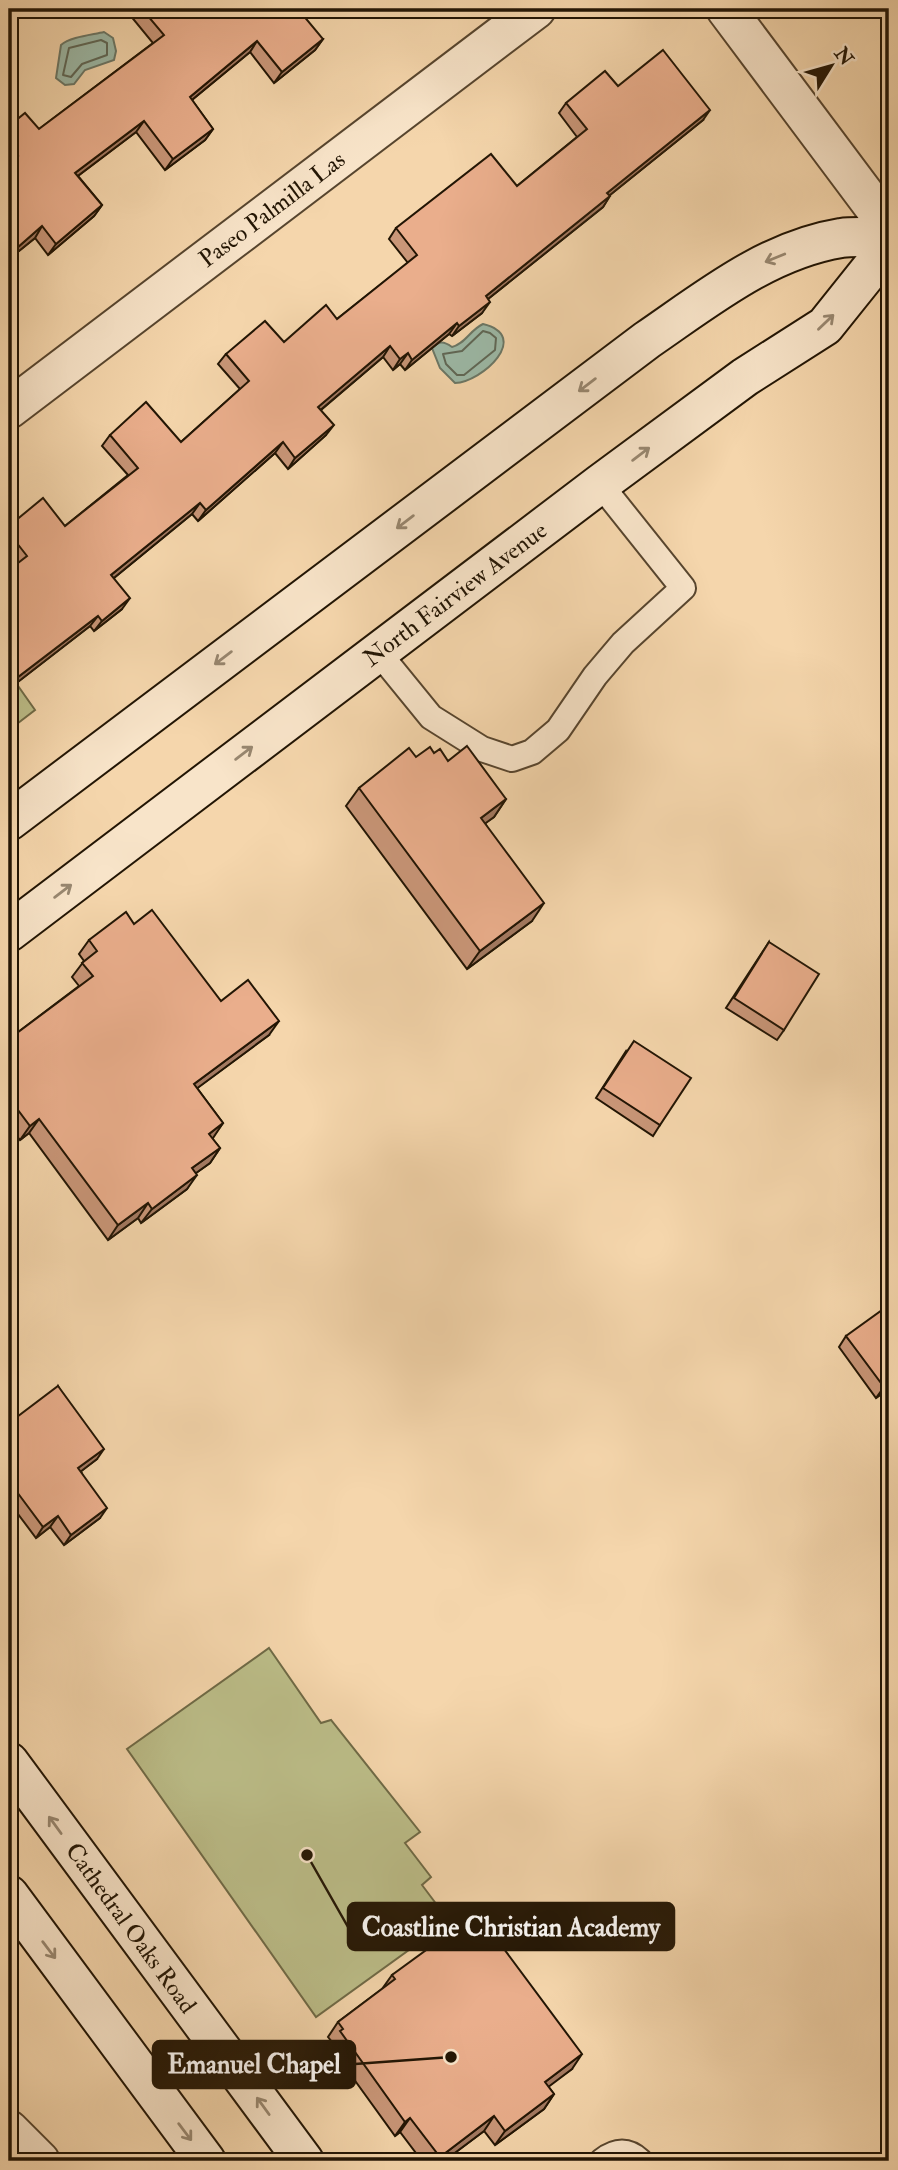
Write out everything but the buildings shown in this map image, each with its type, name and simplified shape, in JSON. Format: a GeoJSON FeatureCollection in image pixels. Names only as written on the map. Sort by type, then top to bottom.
{"type":"FeatureCollection","features":[{"type":"Feature","properties":{"kind":"street","name":"Paseo Palmilla Las"},"geometry":{"type":"LineString","coordinates":[[9,409],[536,9]]}},
{"type":"Feature","properties":{"kind":"street"},"geometry":{"type":"LineString","coordinates":[[726,9],[889,228]]}},
{"type":"Feature","properties":{"kind":"street"},"geometry":{"type":"LineString","coordinates":[[9,821],[647,340],[706,299],[772,258],[841,238],[889,237]]}},
{"type":"Feature","properties":{"kind":"street","name":"North Fairview Avenue"},"geometry":{"type":"LineString","coordinates":[[9,932],[600,484],[745,377],[825,326],[889,246]]}},
{"type":"Feature","properties":{"kind":"street","name":"Cathedral Oaks Road"},"geometry":{"type":"LineString","coordinates":[[9,1762],[303,2161]]}},
{"type":"Feature","properties":{"kind":"street"},"geometry":{"type":"LineString","coordinates":[[9,1895],[206,2161]]}},
{"type":"Feature","properties":{"kind":"street"},"geometry":{"type":"LineString","coordinates":[[9,2130],[40,2161]]}},
{"type":"Feature","properties":{"kind":"lane"},"geometry":{"type":"LineString","coordinates":[[378,652],[431,717],[482,749],[512,759],[531,752],[558,730],[595,676],[623,643],[683,588],[600,484]]}},
{"type":"Feature","properties":{"kind":"lane"},"geometry":{"type":"LineString","coordinates":[[602,2161],[613,2154],[624,2152],[640,2161]]}},
{"type":"Feature","properties":{"kind":"path"},"geometry":{"type":"LineString","coordinates":[[554,2155],[559,2161]]}},
{"type":"Feature","properties":{"kind":"green space"},"geometry":{"type":"Polygon","coordinates":[[[16,683],[35,710],[9,730],[9,686],[16,683]]]}},
{"type":"Feature","properties":{"kind":"green space"},"geometry":{"type":"Polygon","coordinates":[[[269,1648],[321,1723],[331,1720],[420,1832],[405,1843],[431,1877],[422,1885],[449,1921],[316,2017],[127,1749],[269,1648]]]}},
{"type":"Feature","properties":{"kind":"water"},"geometry":{"type":"Polygon","coordinates":[[[104,32],[113,38],[116,51],[114,60],[85,70],[74,84],[65,85],[56,78],[61,45],[75,38],[104,32]]]}},
{"type":"Feature","properties":{"kind":"water"},"geometry":{"type":"Polygon","coordinates":[[[483,324],[497,330],[503,338],[503,348],[489,367],[466,381],[455,383],[440,368],[432,348],[442,343],[452,347],[457,345],[483,324]]]}},
{"type":"Feature","properties":{"kind":"place","name":"Coastline Christian Academy"},"geometry":{"type":"Point","coordinates":[307,1855]}},
{"type":"Feature","properties":{"kind":"place","name":"Emanuel Chapel"},"geometry":{"type":"Point","coordinates":[451,2057]}}]}
